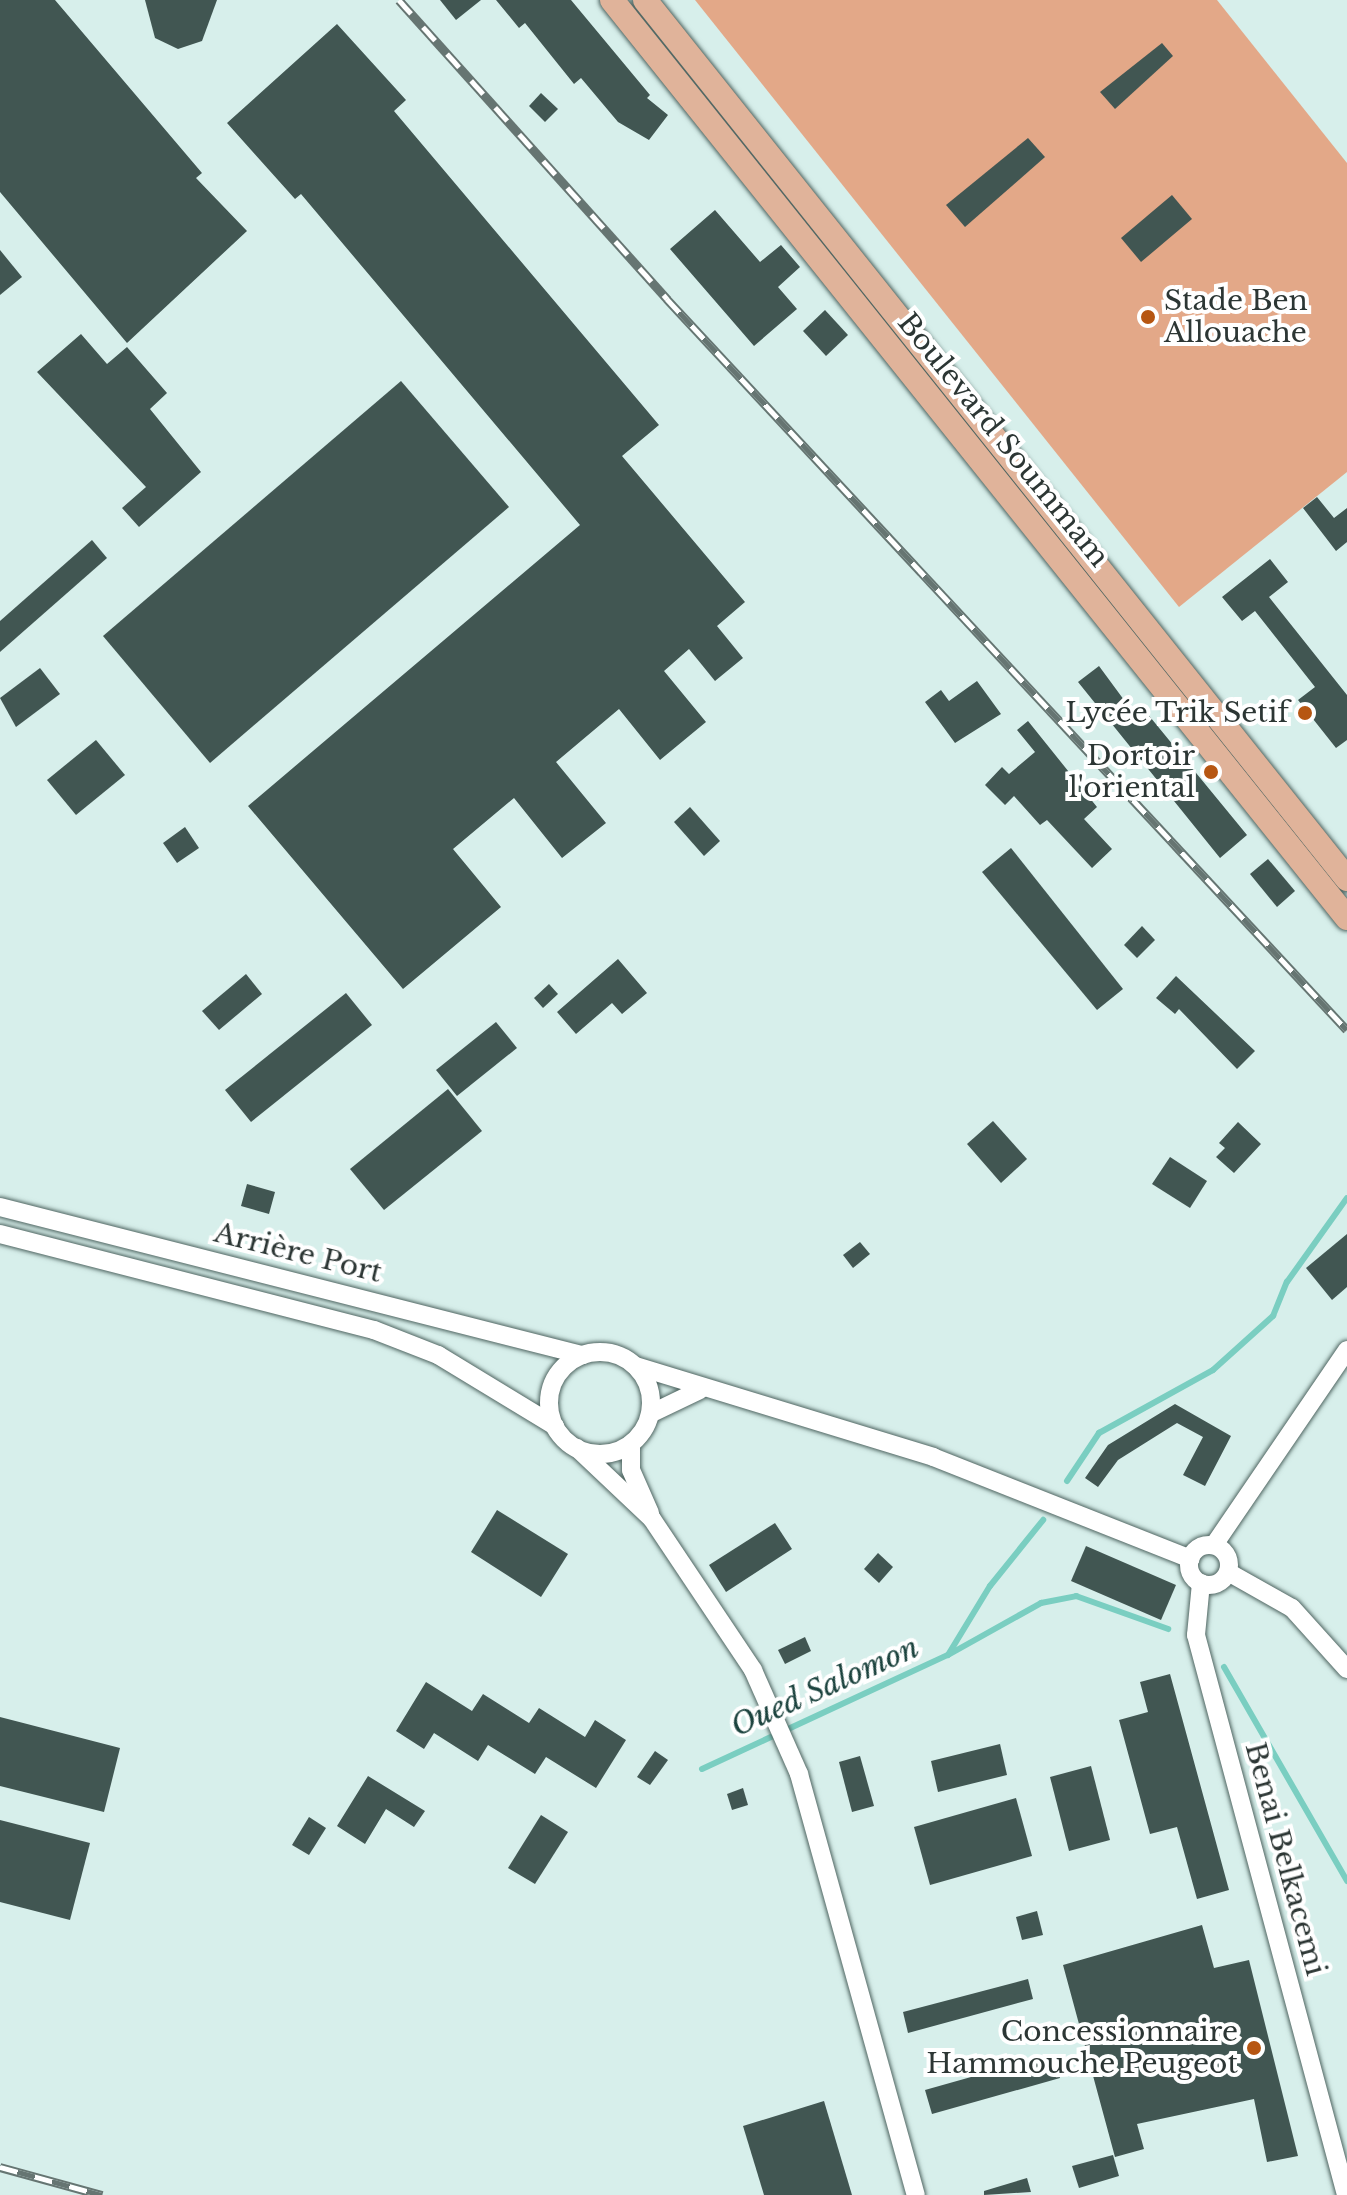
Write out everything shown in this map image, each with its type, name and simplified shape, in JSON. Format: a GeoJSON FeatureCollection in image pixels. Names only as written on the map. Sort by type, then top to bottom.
{"type":"FeatureCollection","features":[{"type":"Feature","properties":{"kind":"main road","name":"Boulevard Soummam"},"geometry":{"type":"LineString","coordinates":[[612,0],[1347,918]]}},
{"type":"Feature","properties":{"kind":"main road","name":"Boulevard Soummam"},"geometry":{"type":"LineString","coordinates":[[645,0],[1347,879]]}},
{"type":"Feature","properties":{"kind":"street","name":"Arrière Port"},"geometry":{"type":"LineString","coordinates":[[0,1207],[582,1355]]}},
{"type":"Feature","properties":{"kind":"street","name":"Arrière Port"},"geometry":{"type":"LineString","coordinates":[[0,1234],[374,1330],[438,1355],[555,1426]]}},
{"type":"Feature","properties":{"kind":"street"},"geometry":{"type":"LineString","coordinates":[[1190,1559],[1197,1549],[1214,1545],[1347,1350]]}},
{"type":"Feature","properties":{"kind":"street"},"geometry":{"type":"LineString","coordinates":[[652,1519],[555,1426],[550,1392],[568,1363],[582,1355],[611,1352],[636,1366],[700,1390],[933,1457],[1190,1559],[1201,1583],[1220,1582],[1228,1572],[1229,1558],[1214,1545]]}},
{"type":"Feature","properties":{"kind":"street"},"geometry":{"type":"LineString","coordinates":[[636,1366],[651,1396],[650,1414],[631,1444],[631,1470],[652,1519],[753,1670],[799,1774],[916,2195]]}},
{"type":"Feature","properties":{"kind":"street"},"geometry":{"type":"LineString","coordinates":[[650,1414],[700,1390]]}},
{"type":"Feature","properties":{"kind":"street"},"geometry":{"type":"LineString","coordinates":[[577,1448],[604,1454],[631,1444]]}},
{"type":"Feature","properties":{"kind":"street"},"geometry":{"type":"LineString","coordinates":[[1228,1572],[1292,1608],[1347,1669]]}},
{"type":"Feature","properties":{"kind":"street","name":"Benai Belkacemi"},"geometry":{"type":"LineString","coordinates":[[1201,1583],[1196,1635],[1346,2195]]}},
{"type":"Feature","properties":{"kind":"shaded area","name":"Stade Ben Allouache"},"geometry":{"type":"Polygon","coordinates":[[[695,0],[1217,0],[1347,163],[1347,472],[1179,607],[695,0]]]}},
{"type":"Feature","properties":{"kind":"building"},"geometry":{"type":"Polygon","coordinates":[[[0,0],[55,0],[202,173],[196,178],[247,231],[127,343],[0,192],[0,0]]]}},
{"type":"Feature","properties":{"kind":"building"},"geometry":{"type":"Polygon","coordinates":[[[145,0],[217,0],[202,41],[178,49],[155,38],[145,0]]]}},
{"type":"Feature","properties":{"kind":"building"},"geometry":{"type":"Polygon","coordinates":[[[440,0],[481,0],[456,20],[440,0]]]}},
{"type":"Feature","properties":{"kind":"building"},"geometry":{"type":"Polygon","coordinates":[[[496,0],[571,0],[650,95],[647,98],[668,115],[649,140],[618,122],[581,78],[574,84],[525,23],[519,28],[496,0]]]}},
{"type":"Feature","properties":{"kind":"building"},"geometry":{"type":"Polygon","coordinates":[[[337,24],[406,100],[394,111],[659,425],[622,456],[745,602],[717,626],[743,658],[715,681],[689,649],[664,671],[706,722],[660,760],[619,709],[556,762],[606,823],[562,858],[514,798],[453,849],[501,907],[403,989],[248,806],[580,525],[301,194],[295,199],[227,123],[337,24]]]}},
{"type":"Feature","properties":{"kind":"building"},"geometry":{"type":"Polygon","coordinates":[[[1162,43],[1173,56],[1115,109],[1100,92],[1162,43]]]}},
{"type":"Feature","properties":{"kind":"building"},"geometry":{"type":"Polygon","coordinates":[[[541,93],[558,109],[545,122],[529,106],[541,93]]]}},
{"type":"Feature","properties":{"kind":"building"},"geometry":{"type":"Polygon","coordinates":[[[1028,138],[1045,157],[965,227],[946,205],[1028,138]]]}},
{"type":"Feature","properties":{"kind":"building"},"geometry":{"type":"Polygon","coordinates":[[[1172,195],[1192,219],[1141,262],[1121,238],[1172,195]]]}},
{"type":"Feature","properties":{"kind":"building"},"geometry":{"type":"Polygon","coordinates":[[[715,210],[760,262],[781,245],[800,267],[778,287],[797,309],[754,346],[670,249],[715,210]]]}},
{"type":"Feature","properties":{"kind":"building"},"geometry":{"type":"Polygon","coordinates":[[[0,250],[22,277],[0,295],[0,250]]]}},
{"type":"Feature","properties":{"kind":"building"},"geometry":{"type":"Polygon","coordinates":[[[825,310],[848,335],[826,356],[803,331],[825,310]]]}},
{"type":"Feature","properties":{"kind":"building"},"geometry":{"type":"Polygon","coordinates":[[[81,334],[107,364],[127,347],[167,393],[150,409],[201,472],[139,527],[122,508],[146,487],[37,372],[81,334]]]}},
{"type":"Feature","properties":{"kind":"building"},"geometry":{"type":"Polygon","coordinates":[[[401,381],[509,507],[210,763],[103,636],[401,381]]]}},
{"type":"Feature","properties":{"kind":"building"},"geometry":{"type":"Polygon","coordinates":[[[1317,497],[1334,518],[1347,508],[1347,542],[1336,551],[1303,508],[1317,497]]]}},
{"type":"Feature","properties":{"kind":"building"},"geometry":{"type":"Polygon","coordinates":[[[92,540],[107,558],[0,652],[0,621],[92,540]]]}},
{"type":"Feature","properties":{"kind":"building"},"geometry":{"type":"Polygon","coordinates":[[[1270,559],[1288,582],[1269,597],[1347,695],[1347,740],[1336,748],[1298,700],[1315,687],[1255,611],[1242,621],[1222,597],[1270,559]]]}},
{"type":"Feature","properties":{"kind":"building"},"geometry":{"type":"Polygon","coordinates":[[[1099,666],[1138,719],[1146,712],[1247,835],[1220,858],[1078,682],[1099,666]]]}},
{"type":"Feature","properties":{"kind":"building"},"geometry":{"type":"Polygon","coordinates":[[[40,668],[60,694],[16,727],[0,698],[40,668]]]}},
{"type":"Feature","properties":{"kind":"building"},"geometry":{"type":"Polygon","coordinates":[[[977,681],[1001,714],[955,743],[925,702],[941,690],[949,701],[977,681]]]}},
{"type":"Feature","properties":{"kind":"building"},"geometry":{"type":"Polygon","coordinates":[[[1028,721],[1097,807],[1084,819],[1112,849],[1092,868],[1047,820],[1040,825],[1014,796],[1005,805],[985,785],[1002,767],[1009,774],[1035,752],[1017,730],[1028,721]]]}},
{"type":"Feature","properties":{"kind":"building"},"geometry":{"type":"Polygon","coordinates":[[[96,740],[125,775],[76,815],[47,780],[96,740]]]}},
{"type":"Feature","properties":{"kind":"building"},"geometry":{"type":"Polygon","coordinates":[[[690,807],[720,841],[704,856],[674,822],[690,807]]]}},
{"type":"Feature","properties":{"kind":"building"},"geometry":{"type":"Polygon","coordinates":[[[185,827],[199,848],[177,863],[163,843],[185,827]]]}},
{"type":"Feature","properties":{"kind":"building"},"geometry":{"type":"Polygon","coordinates":[[[1011,848],[1123,989],[1097,1010],[982,872],[1011,848]]]}},
{"type":"Feature","properties":{"kind":"building"},"geometry":{"type":"Polygon","coordinates":[[[1268,859],[1295,891],[1277,907],[1250,874],[1268,859]]]}},
{"type":"Feature","properties":{"kind":"building"},"geometry":{"type":"Polygon","coordinates":[[[1142,926],[1155,940],[1137,958],[1124,945],[1142,926]]]}},
{"type":"Feature","properties":{"kind":"building"},"geometry":{"type":"Polygon","coordinates":[[[618,959],[647,993],[622,1014],[612,1003],[576,1034],[557,1012],[618,959]]]}},
{"type":"Feature","properties":{"kind":"building"},"geometry":{"type":"Polygon","coordinates":[[[246,974],[262,994],[219,1030],[202,1011],[246,974]]]}},
{"type":"Feature","properties":{"kind":"building"},"geometry":{"type":"Polygon","coordinates":[[[1176,976],[1255,1051],[1237,1069],[1179,1009],[1175,1014],[1156,998],[1176,976]]]}},
{"type":"Feature","properties":{"kind":"building"},"geometry":{"type":"Polygon","coordinates":[[[549,984],[558,994],[543,1008],[534,998],[549,984]]]}},
{"type":"Feature","properties":{"kind":"building"},"geometry":{"type":"Polygon","coordinates":[[[346,993],[372,1025],[251,1122],[225,1090],[346,993]]]}},
{"type":"Feature","properties":{"kind":"building"},"geometry":{"type":"Polygon","coordinates":[[[496,1022],[517,1048],[457,1096],[436,1070],[496,1022]]]}},
{"type":"Feature","properties":{"kind":"building"},"geometry":{"type":"Polygon","coordinates":[[[448,1089],[482,1131],[384,1210],[350,1169],[448,1089]]]}},
{"type":"Feature","properties":{"kind":"building"},"geometry":{"type":"Polygon","coordinates":[[[993,1121],[1027,1159],[1001,1183],[967,1144],[993,1121]]]}},
{"type":"Feature","properties":{"kind":"building"},"geometry":{"type":"Polygon","coordinates":[[[1238,1122],[1261,1144],[1234,1173],[1216,1157],[1225,1148],[1219,1143],[1238,1122]]]}},
{"type":"Feature","properties":{"kind":"building"},"geometry":{"type":"Polygon","coordinates":[[[1170,1157],[1207,1181],[1190,1208],[1152,1184],[1170,1157]]]}},
{"type":"Feature","properties":{"kind":"building"},"geometry":{"type":"Polygon","coordinates":[[[247,1184],[275,1192],[269,1214],[241,1206],[247,1184]]]}},
{"type":"Feature","properties":{"kind":"building"},"geometry":{"type":"Polygon","coordinates":[[[1347,1234],[1347,1287],[1332,1300],[1306,1268],[1347,1234]]]}},
{"type":"Feature","properties":{"kind":"building"},"geometry":{"type":"Polygon","coordinates":[[[860,1242],[870,1254],[853,1268],[843,1255],[860,1242]]]}},
{"type":"Feature","properties":{"kind":"building"},"geometry":{"type":"Polygon","coordinates":[[[1175,1404],[1231,1436],[1205,1486],[1183,1475],[1203,1437],[1177,1423],[1118,1460],[1098,1487],[1085,1478],[1108,1445],[1175,1404]]]}},
{"type":"Feature","properties":{"kind":"building"},"geometry":{"type":"Polygon","coordinates":[[[497,1510],[568,1554],[541,1597],[471,1552],[497,1510]]]}},
{"type":"Feature","properties":{"kind":"building"},"geometry":{"type":"Polygon","coordinates":[[[775,1523],[792,1549],[726,1592],[709,1565],[775,1523]]]}},
{"type":"Feature","properties":{"kind":"building"},"geometry":{"type":"Polygon","coordinates":[[[1086,1546],[1176,1585],[1161,1620],[1071,1581],[1086,1546]]]}},
{"type":"Feature","properties":{"kind":"building"},"geometry":{"type":"Polygon","coordinates":[[[878,1553],[893,1567],[879,1583],[864,1569],[878,1553]]]}},
{"type":"Feature","properties":{"kind":"building"},"geometry":{"type":"Polygon","coordinates":[[[805,1637],[811,1651],[785,1664],[778,1650],[805,1637]]]}},
{"type":"Feature","properties":{"kind":"building"},"geometry":{"type":"Polygon","coordinates":[[[1170,1674],[1229,1890],[1197,1899],[1177,1827],[1150,1834],[1119,1720],[1148,1712],[1140,1682],[1170,1674]]]}},
{"type":"Feature","properties":{"kind":"building"},"geometry":{"type":"Polygon","coordinates":[[[426,1682],[472,1711],[483,1694],[529,1723],[539,1708],[585,1737],[595,1720],[626,1740],[596,1788],[546,1757],[535,1774],[488,1745],[478,1761],[434,1733],[424,1749],[396,1731],[426,1682]]]}},
{"type":"Feature","properties":{"kind":"building"},"geometry":{"type":"Polygon","coordinates":[[[0,1717],[120,1748],[104,1812],[0,1786],[0,1717]]]}},
{"type":"Feature","properties":{"kind":"building"},"geometry":{"type":"Polygon","coordinates":[[[1000,1744],[1007,1775],[938,1792],[931,1761],[1000,1744]]]}},
{"type":"Feature","properties":{"kind":"building"},"geometry":{"type":"Polygon","coordinates":[[[655,1751],[668,1760],[650,1785],[637,1777],[655,1751]]]}},
{"type":"Feature","properties":{"kind":"building"},"geometry":{"type":"Polygon","coordinates":[[[860,1756],[874,1806],[852,1812],[839,1762],[860,1756]]]}},
{"type":"Feature","properties":{"kind":"building"},"geometry":{"type":"Polygon","coordinates":[[[1091,1766],[1110,1840],[1069,1851],[1050,1777],[1091,1766]]]}},
{"type":"Feature","properties":{"kind":"building"},"geometry":{"type":"Polygon","coordinates":[[[368,1776],[425,1811],[414,1827],[386,1809],[365,1844],[337,1826],[368,1776]]]}},
{"type":"Feature","properties":{"kind":"building"},"geometry":{"type":"Polygon","coordinates":[[[743,1788],[748,1805],[732,1810],[727,1794],[743,1788]]]}},
{"type":"Feature","properties":{"kind":"building"},"geometry":{"type":"Polygon","coordinates":[[[1016,1798],[1032,1856],[930,1885],[914,1827],[1016,1798]]]}},
{"type":"Feature","properties":{"kind":"building"},"geometry":{"type":"Polygon","coordinates":[[[541,1815],[568,1832],[535,1884],[508,1868],[541,1815]]]}},
{"type":"Feature","properties":{"kind":"building"},"geometry":{"type":"Polygon","coordinates":[[[309,1817],[326,1828],[309,1855],[292,1845],[309,1817]]]}},
{"type":"Feature","properties":{"kind":"building"},"geometry":{"type":"Polygon","coordinates":[[[0,1820],[90,1843],[70,1920],[0,1902],[0,1820]]]}},
{"type":"Feature","properties":{"kind":"building"},"geometry":{"type":"Polygon","coordinates":[[[1037,1911],[1043,1935],[1022,1940],[1016,1917],[1037,1911]]]}},
{"type":"Feature","properties":{"kind":"building"},"geometry":{"type":"Polygon","coordinates":[[[1202,1925],[1214,1968],[1249,1960],[1298,2156],[1267,2162],[1254,2099],[1137,2124],[1144,2149],[1115,2157],[1063,1965],[1202,1925]]]}},
{"type":"Feature","properties":{"kind":"building"},"geometry":{"type":"Polygon","coordinates":[[[1028,1979],[1033,1999],[908,2033],[903,2012],[1028,1979]]]}},
{"type":"Feature","properties":{"kind":"building"},"geometry":{"type":"Polygon","coordinates":[[[1053,2054],[1060,2078],[932,2114],[925,2090],[1053,2054]]]}},
{"type":"Feature","properties":{"kind":"building"},"geometry":{"type":"Polygon","coordinates":[[[824,2101],[852,2195],[764,2195],[743,2126],[824,2101]]]}},
{"type":"Feature","properties":{"kind":"building"},"geometry":{"type":"Polygon","coordinates":[[[1113,2155],[1119,2176],[1079,2188],[1072,2166],[1113,2155]]]}},
{"type":"Feature","properties":{"kind":"building"},"geometry":{"type":"Polygon","coordinates":[[[1027,2178],[1031,2192],[984,2195],[984,2191],[1027,2178]]]}},
{"type":"Feature","properties":{"kind":"waterway","name":"Oued Salomon"},"geometry":{"type":"LineString","coordinates":[[1067,1481],[1099,1433],[1213,1370],[1273,1316],[1287,1282],[1347,1198]]}},
{"type":"Feature","properties":{"kind":"waterway","name":"Oued Salomon"},"geometry":{"type":"LineString","coordinates":[[702,1769],[948,1655],[990,1586],[1043,1520]]}},
{"type":"Feature","properties":{"kind":"waterway"},"geometry":{"type":"LineString","coordinates":[[948,1655],[1041,1603],[1076,1596],[1168,1629]]}},
{"type":"Feature","properties":{"kind":"waterway"},"geometry":{"type":"LineString","coordinates":[[1224,1667],[1347,1881]]}},
{"type":"Feature","properties":{"kind":"railway"},"geometry":{"type":"LineString","coordinates":[[399,0],[667,299],[1347,1030]]}},
{"type":"Feature","properties":{"kind":"railway"},"geometry":{"type":"LineString","coordinates":[[0,2167],[102,2195]]}},
{"type":"Feature","properties":{"kind":"place","name":"Stade Ben Allouache"},"geometry":{"type":"Point","coordinates":[1148,317]}},
{"type":"Feature","properties":{"kind":"place","name":"Lycée Trik Setif"},"geometry":{"type":"Point","coordinates":[1305,713]}},
{"type":"Feature","properties":{"kind":"place","name":"Dortoir l'oriental"},"geometry":{"type":"Point","coordinates":[1211,772]}},
{"type":"Feature","properties":{"kind":"place","name":"Concessionnaire Hammouche Peugeot"},"geometry":{"type":"Point","coordinates":[1254,2048]}}]}
